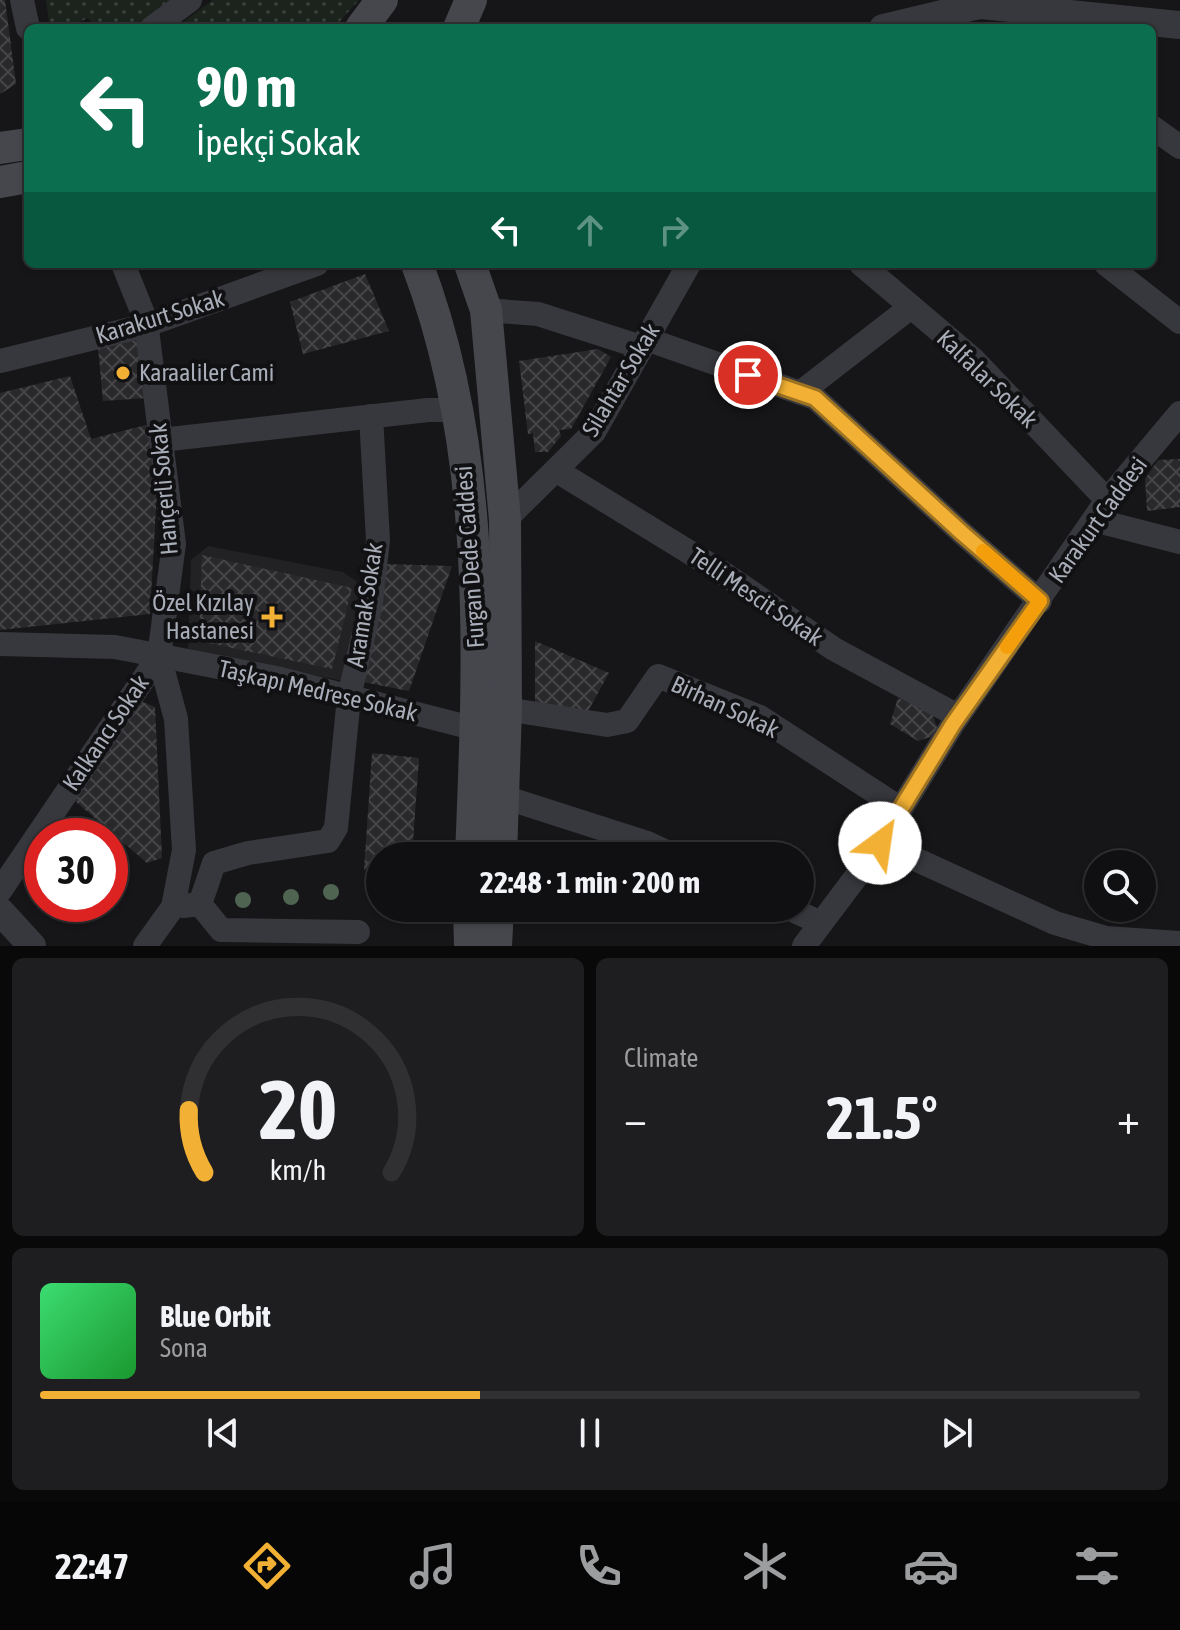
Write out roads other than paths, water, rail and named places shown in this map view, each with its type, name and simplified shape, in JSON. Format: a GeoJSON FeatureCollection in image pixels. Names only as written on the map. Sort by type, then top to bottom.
{"type":"FeatureCollection","features":[{"type":"Feature","properties":{"kind":"main road"},"geometry":{"type":"LineString","coordinates":[[364,24],[384,0]]}},
{"type":"Feature","properties":{"kind":"main road"},"geometry":{"type":"LineString","coordinates":[[378,24],[384,0]]}},
{"type":"Feature","properties":{"kind":"main road"},"geometry":{"type":"LineString","coordinates":[[461,24],[471,0]]}},
{"type":"Feature","properties":{"kind":"main road"},"geometry":{"type":"LineString","coordinates":[[0,148],[24,145]]}},
{"type":"Feature","properties":{"kind":"main road"},"geometry":{"type":"LineString","coordinates":[[0,182],[24,178]]}},
{"type":"Feature","properties":{"kind":"main road","name":"Furgan Dede Caddesi"},"geometry":{"type":"LineString","coordinates":[[418,268],[445,348],[470,502],[477,592],[472,842]]}},
{"type":"Feature","properties":{"kind":"main road","name":"Furgan Dede Caddesi"},"geometry":{"type":"LineString","coordinates":[[471,268],[486,310],[505,520],[506,709],[502,842]]}},
{"type":"Feature","properties":{"kind":"main road"},"geometry":{"type":"LineString","coordinates":[[469,922],[470,946]]}},
{"type":"Feature","properties":{"kind":"main road"},"geometry":{"type":"LineString","coordinates":[[496,946],[497,922]]}},
{"type":"Feature","properties":{"kind":"street"},"geometry":{"type":"LineString","coordinates":[[22,0],[27,24]]}},
{"type":"Feature","properties":{"kind":"street"},"geometry":{"type":"LineString","coordinates":[[157,24],[190,0]]}},
{"type":"Feature","properties":{"kind":"street"},"geometry":{"type":"LineString","coordinates":[[898,24],[980,2],[1180,25]]}},
{"type":"Feature","properties":{"kind":"street"},"geometry":{"type":"LineString","coordinates":[[1156,130],[1180,147]]}},
{"type":"Feature","properties":{"kind":"street","name":"Hançerli Sokak"},"geometry":{"type":"LineString","coordinates":[[125,268],[147,325],[174,544],[159,656],[176,719],[184,850],[173,907],[145,946]]}},
{"type":"Feature","properties":{"kind":"street","name":"Karakurt Sokak"},"geometry":{"type":"LineString","coordinates":[[0,361],[147,325],[306,268]]}},
{"type":"Feature","properties":{"kind":"street","name":"Silahtar Sokak"},"geometry":{"type":"LineString","coordinates":[[505,520],[594,432],[687,268]]}},
{"type":"Feature","properties":{"kind":"street","name":"Kalfalar Sokak"},"geometry":{"type":"LineString","coordinates":[[866,268],[974,360],[1101,510]]}},
{"type":"Feature","properties":{"kind":"street"},"geometry":{"type":"LineString","coordinates":[[1111,268],[1180,322]]}},
{"type":"Feature","properties":{"kind":"street"},"geometry":{"type":"LineString","coordinates":[[800,393],[911,307]]}},
{"type":"Feature","properties":{"kind":"street"},"geometry":{"type":"LineString","coordinates":[[486,310],[538,314],[644,343],[815,398],[1040,601]]}},
{"type":"Feature","properties":{"kind":"street"},"geometry":{"type":"LineString","coordinates":[[161,440],[371,416],[456,410]]}},
{"type":"Feature","properties":{"kind":"street","name":"Karakurt Caddesi"},"geometry":{"type":"LineString","coordinates":[[804,946],[880,843],[958,716],[1101,510],[1180,413]]}},
{"type":"Feature","properties":{"kind":"street","name":"Aramak Sokak"},"geometry":{"type":"LineString","coordinates":[[200,904],[214,863],[248,853],[328,841],[336,828],[349,697],[371,603],[378,540],[371,416]]}},
{"type":"Feature","properties":{"kind":"street","name":"Telli Mescit Sokak"},"geometry":{"type":"LineString","coordinates":[[557,471],[720,571],[834,649],[958,716]]}},
{"type":"Feature","properties":{"kind":"street"},"geometry":{"type":"LineString","coordinates":[[1101,510],[1180,542]]}},
{"type":"Feature","properties":{"kind":"street","name":"Taşkapı Medrese Sokak"},"geometry":{"type":"LineString","coordinates":[[0,644],[115,647],[281,679],[476,729]]}},
{"type":"Feature","properties":{"kind":"street","name":"Kalkancı Sokak"},"geometry":{"type":"LineString","coordinates":[[0,891],[159,656]]}},
{"type":"Feature","properties":{"kind":"street","name":"Birhan Sokak"},"geometry":{"type":"LineString","coordinates":[[506,709],[607,725],[627,721],[658,676],[760,717],[901,809]]}},
{"type":"Feature","properties":{"kind":"street"},"geometry":{"type":"LineString","coordinates":[[504,797],[644,842]]}},
{"type":"Feature","properties":{"kind":"street"},"geometry":{"type":"LineString","coordinates":[[880,843],[1055,923],[1106,938],[1180,943]]}},
{"type":"Feature","properties":{"kind":"street"},"geometry":{"type":"LineString","coordinates":[[173,907],[200,904],[221,930],[358,932]]}},
{"type":"Feature","properties":{"kind":"street"},"geometry":{"type":"LineString","coordinates":[[0,911],[32,946]]}},
{"type":"Feature","properties":{"kind":"street"},"geometry":{"type":"LineString","coordinates":[[814,920],[821,923]]}},
{"type":"Feature","properties":{"kind":"place","name":"Karaaliler Cami"},"geometry":{"type":"Point","coordinates":[123,373]}},
{"type":"Feature","properties":{"kind":"place","name":"Özel Kızılay Hastanesi"},"geometry":{"type":"Point","coordinates":[272,617]}}]}
